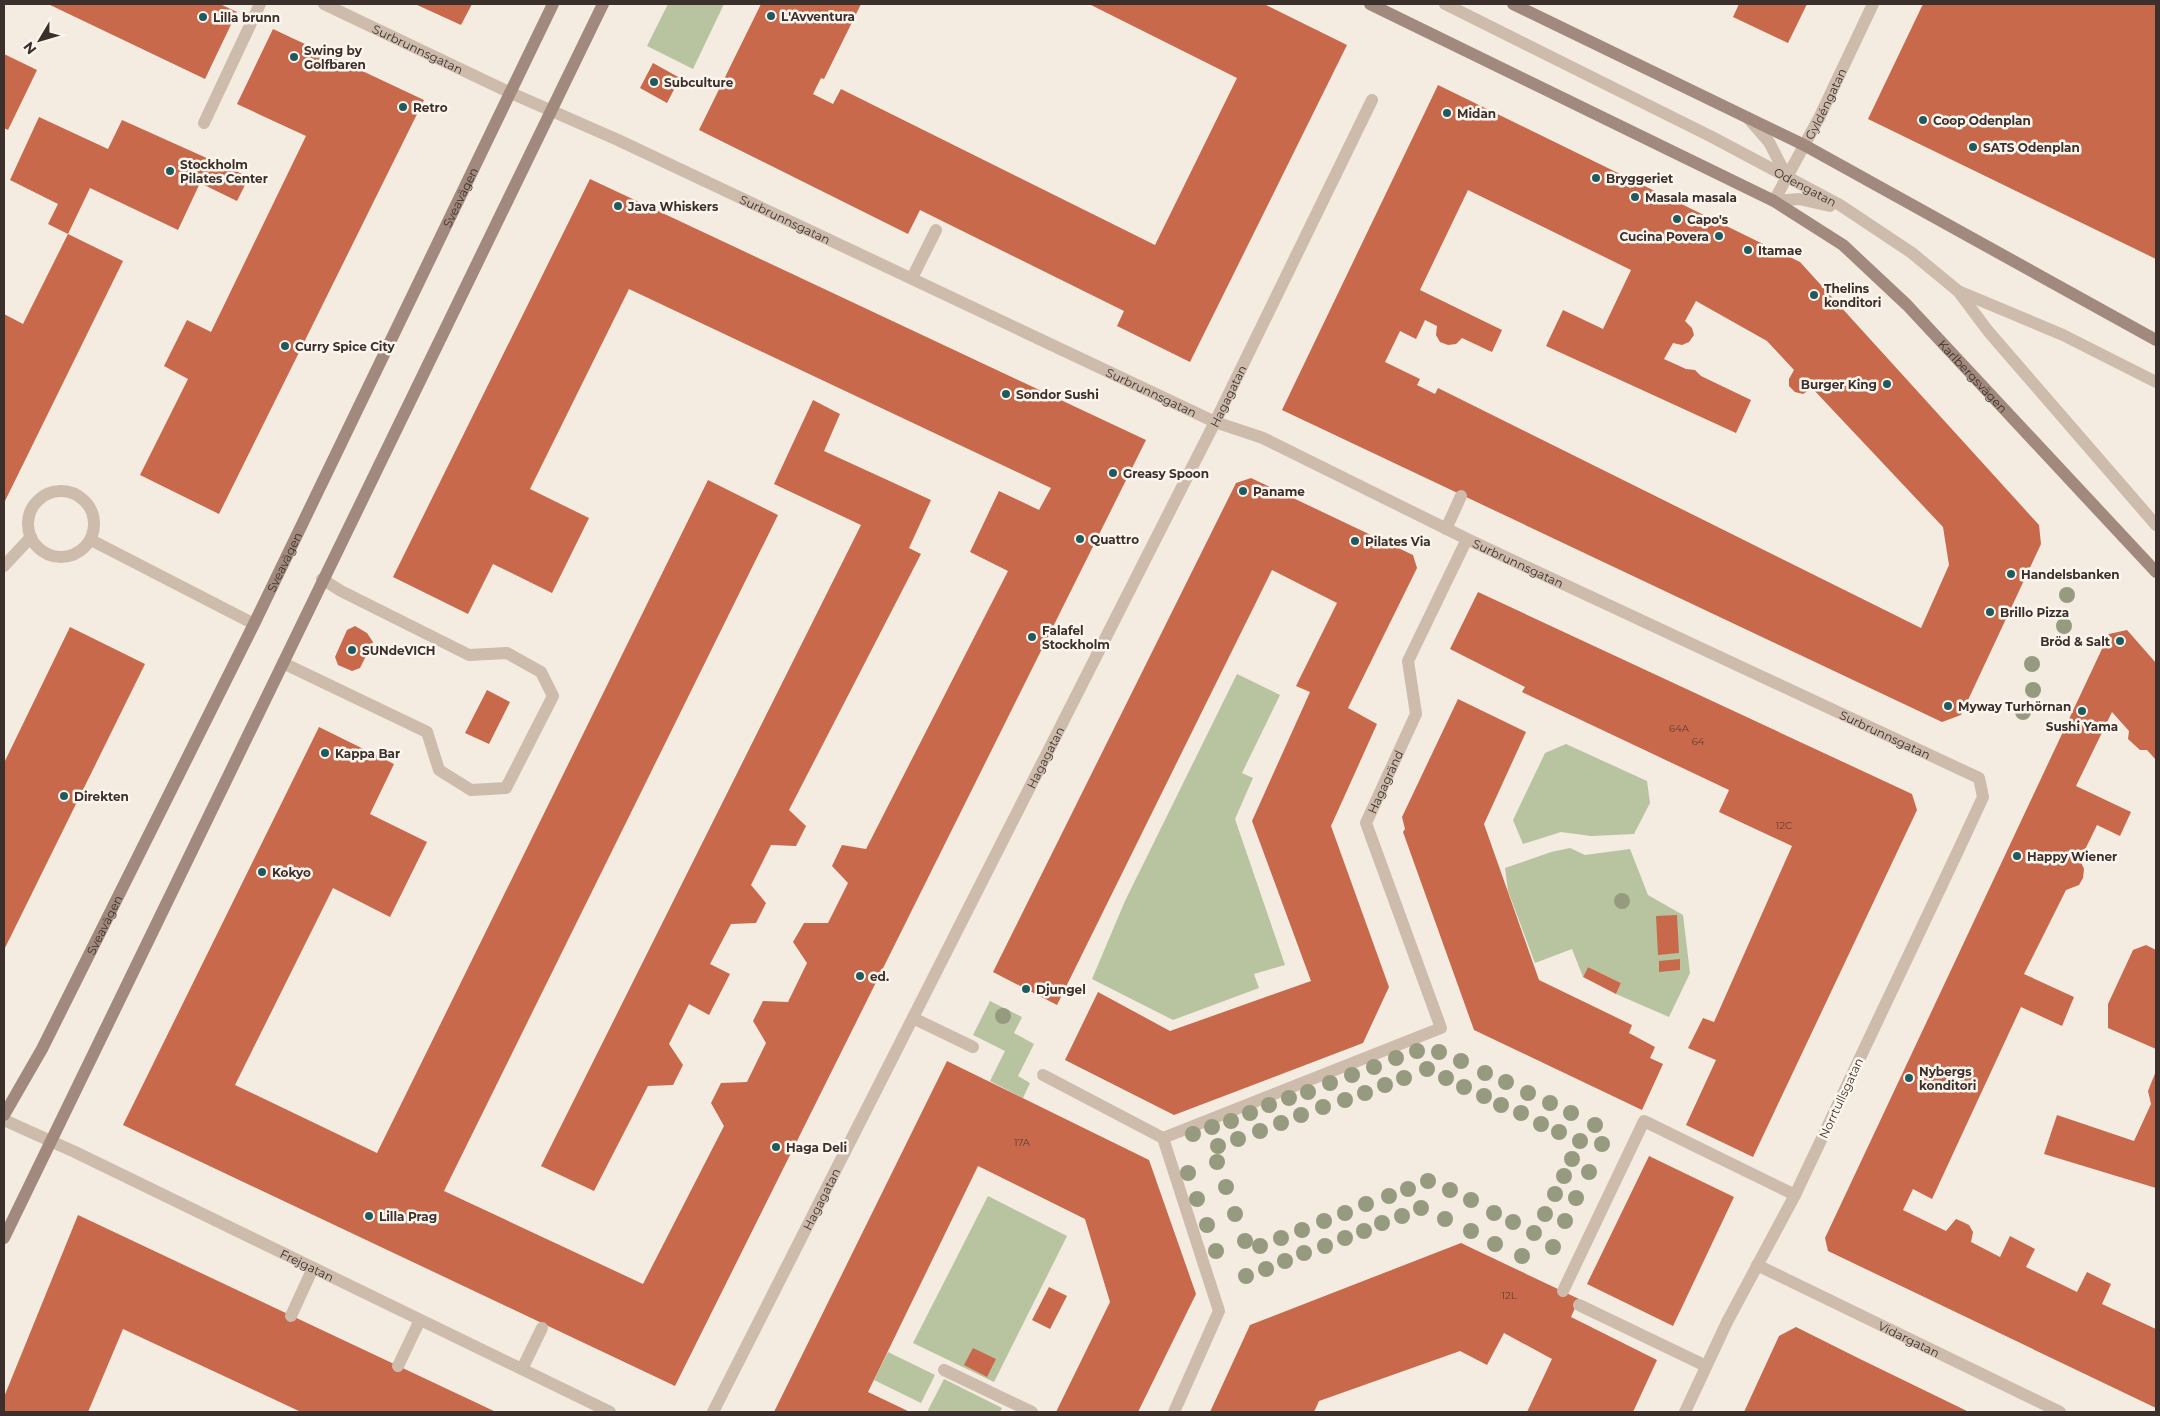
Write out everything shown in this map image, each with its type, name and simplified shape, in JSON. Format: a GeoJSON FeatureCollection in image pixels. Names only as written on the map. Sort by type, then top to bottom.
{"type":"FeatureCollection","features":[{"type":"Feature","properties":{"kind":"main road","name":"Sveavägen"},"geometry":{"type":"LineString","coordinates":[[4,1115],[42,1049],[254,624],[553,4]]}},
{"type":"Feature","properties":{"kind":"main road"},"geometry":{"type":"LineString","coordinates":[[4,1238],[284,663],[322,579],[603,4]]}},
{"type":"Feature","properties":{"kind":"main road"},"geometry":{"type":"LineString","coordinates":[[1370,4],[1774,201]]}},
{"type":"Feature","properties":{"kind":"main road"},"geometry":{"type":"LineString","coordinates":[[1513,4],[1804,145],[2156,340]]}},
{"type":"Feature","properties":{"kind":"main road","name":"Karlbergsvägen"},"geometry":{"type":"LineString","coordinates":[[1774,201],[1843,245],[1908,305],[2156,572]]}},
{"type":"Feature","properties":{"kind":"street"},"geometry":{"type":"LineString","coordinates":[[204,123],[260,4]]}},
{"type":"Feature","properties":{"kind":"street","name":"Surbrunnsgatan"},"geometry":{"type":"LineString","coordinates":[[324,4],[511,93],[912,278],[1215,422],[1263,438],[1467,539],[1979,778]]}},
{"type":"Feature","properties":{"kind":"street","name":"Odengatan"},"geometry":{"type":"LineString","coordinates":[[1445,4],[1787,177],[1850,211],[1912,253],[1958,292],[2062,335],[2156,382]]}},
{"type":"Feature","properties":{"kind":"street","name":"Gyldéngatan"},"geometry":{"type":"LineString","coordinates":[[1774,201],[1804,145],[1873,4]]}},
{"type":"Feature","properties":{"kind":"street","name":"Hagagatan"},"geometry":{"type":"LineString","coordinates":[[713,1412],[1215,422],[1372,100]]}},
{"type":"Feature","properties":{"kind":"street"},"geometry":{"type":"LineString","coordinates":[[1748,118],[1769,142],[1787,177]]}},
{"type":"Feature","properties":{"kind":"street"},"geometry":{"type":"LineString","coordinates":[[1774,201],[1799,199],[1850,211]]}},
{"type":"Feature","properties":{"kind":"street"},"geometry":{"type":"LineString","coordinates":[[912,278],[936,230]]}},
{"type":"Feature","properties":{"kind":"street"},"geometry":{"type":"LineString","coordinates":[[1958,292],[1988,331],[2156,525]]}},
{"type":"Feature","properties":{"kind":"street"},"geometry":{"type":"LineString","coordinates":[[58,491],[70,492],[88,504],[93,513],[94,532],[91,540],[80,552],[62,558],[43,552],[31,537],[28,528],[29,517],[39,499],[58,491]]}},
{"type":"Feature","properties":{"kind":"street"},"geometry":{"type":"LineString","coordinates":[[1446,529],[1461,496]]}},
{"type":"Feature","properties":{"kind":"street"},"geometry":{"type":"LineString","coordinates":[[4,566],[31,537]]}},
{"type":"Feature","properties":{"kind":"street","name":"Hagagränd"},"geometry":{"type":"LineString","coordinates":[[1164,1138],[1441,1028],[1366,823],[1416,714],[1408,661],[1467,539]]}},
{"type":"Feature","properties":{"kind":"street"},"geometry":{"type":"LineString","coordinates":[[91,540],[254,624]]}},
{"type":"Feature","properties":{"kind":"street"},"geometry":{"type":"LineString","coordinates":[[284,663],[427,732],[439,770],[471,790],[506,788],[553,696],[541,672],[507,653],[469,655],[341,591],[322,579]]}},
{"type":"Feature","properties":{"kind":"street","name":"Norrtullsgatan"},"geometry":{"type":"LineString","coordinates":[[1684,1412],[1757,1265],[1795,1195],[1983,796],[1979,778]]}},
{"type":"Feature","properties":{"kind":"street"},"geometry":{"type":"LineString","coordinates":[[913,1018],[973,1047]]}},
{"type":"Feature","properties":{"kind":"street"},"geometry":{"type":"LineString","coordinates":[[1043,1075],[1164,1138],[1219,1311],[1174,1412]]}},
{"type":"Feature","properties":{"kind":"street","name":"Frejgatan"},"geometry":{"type":"LineString","coordinates":[[4,1120],[51,1143],[75,1152],[610,1412]]}},
{"type":"Feature","properties":{"kind":"street"},"geometry":{"type":"LineString","coordinates":[[1563,1291],[1644,1121],[1795,1195]]}},
{"type":"Feature","properties":{"kind":"street","name":"Vidargatan"},"geometry":{"type":"LineString","coordinates":[[1757,1265],[2060,1412]]}},
{"type":"Feature","properties":{"kind":"street"},"geometry":{"type":"LineString","coordinates":[[291,1316],[313,1268]]}},
{"type":"Feature","properties":{"kind":"street"},"geometry":{"type":"LineString","coordinates":[[1579,1305],[1706,1366]]}},
{"type":"Feature","properties":{"kind":"street"},"geometry":{"type":"LineString","coordinates":[[398,1366],[420,1320]]}},
{"type":"Feature","properties":{"kind":"street"},"geometry":{"type":"LineString","coordinates":[[522,1369],[542,1328]]}},
{"type":"Feature","properties":{"kind":"street"},"geometry":{"type":"LineString","coordinates":[[944,1370],[1032,1412]]}},
{"type":"Feature","properties":{"kind":"green space"},"geometry":{"type":"Polygon","coordinates":[[[668,4],[724,4],[693,69],[647,46],[668,4]]]}},
{"type":"Feature","properties":{"kind":"green space"},"geometry":{"type":"Polygon","coordinates":[[[1237,674],[1280,695],[1242,773],[1253,778],[1235,819],[1285,965],[1254,974],[1259,988],[1173,1020],[1092,979],[1125,901],[1237,674]]]}},
{"type":"Feature","properties":{"kind":"green space"},"geometry":{"type":"Polygon","coordinates":[[[1566,744],[1647,781],[1650,803],[1634,834],[1591,836],[1561,832],[1523,844],[1513,820],[1545,753],[1566,744]]]}},
{"type":"Feature","properties":{"kind":"green space"},"geometry":{"type":"Polygon","coordinates":[[[1570,848],[1585,855],[1630,849],[1648,895],[1683,915],[1690,973],[1669,1017],[1616,994],[1621,983],[1588,967],[1583,977],[1572,949],[1535,963],[1508,891],[1505,868],[1551,852],[1570,848]]]}},
{"type":"Feature","properties":{"kind":"green space"},"geometry":{"type":"Polygon","coordinates":[[[990,1001],[1022,1017],[1014,1033],[1034,1044],[1018,1076],[1030,1083],[1023,1098],[990,1081],[1005,1051],[973,1035],[990,1001]]]}},
{"type":"Feature","properties":{"kind":"green space"},"geometry":{"type":"Polygon","coordinates":[[[988,1196],[1067,1236],[994,1382],[913,1343],[988,1196]]]}},
{"type":"Feature","properties":{"kind":"green space"},"geometry":{"type":"Polygon","coordinates":[[[888,1352],[935,1375],[921,1403],[874,1380],[888,1352]]]}},
{"type":"Feature","properties":{"kind":"green space"},"geometry":{"type":"Polygon","coordinates":[[[944,1379],[1002,1408],[1000,1412],[927,1412],[944,1379]]]}},
{"type":"Feature","properties":{"kind":"building"},"geometry":{"type":"Polygon","coordinates":[[[48,4],[220,4],[237,12],[205,79],[48,4]]]}},
{"type":"Feature","properties":{"kind":"building"},"geometry":{"type":"Polygon","coordinates":[[[415,4],[472,4],[461,25],[415,4]]]}},
{"type":"Feature","properties":{"kind":"building"},"geometry":{"type":"Polygon","coordinates":[[[761,4],[861,4],[824,79],[821,78],[813,94],[833,104],[841,89],[1155,245],[1237,78],[1089,4],[1264,4],[1347,45],[1190,362],[1117,326],[1124,311],[920,210],[908,234],[699,130],[761,4]]]}},
{"type":"Feature","properties":{"kind":"building"},"geometry":{"type":"Polygon","coordinates":[[[1739,4],[1807,4],[1788,43],[1733,17],[1739,4]]]}},
{"type":"Feature","properties":{"kind":"building"},"geometry":{"type":"Polygon","coordinates":[[[1923,4],[2156,4],[2156,259],[1868,119],[1923,4]]]}},
{"type":"Feature","properties":{"kind":"building"},"geometry":{"type":"Polygon","coordinates":[[[273,29],[424,100],[219,514],[140,475],[188,379],[164,366],[187,320],[211,332],[306,136],[237,104],[273,29]]]}},
{"type":"Feature","properties":{"kind":"building"},"geometry":{"type":"Polygon","coordinates":[[[4,54],[37,70],[8,130],[4,128],[4,54]]]}},
{"type":"Feature","properties":{"kind":"building"},"geometry":{"type":"Polygon","coordinates":[[[653,63],[680,78],[667,103],[640,88],[653,63]]]}},
{"type":"Feature","properties":{"kind":"building"},"geometry":{"type":"Polygon","coordinates":[[[1438,85],[1800,262],[2039,525],[2041,544],[1961,715],[1942,722],[1282,410],[1438,85]],[[1468,190],[1420,290],[1502,330],[1492,352],[1462,338],[1456,344],[1448,345],[1440,342],[1436,335],[1437,326],[1425,320],[1416,339],[1400,331],[1385,362],[1420,379],[1417,385],[1435,394],[1438,388],[1921,628],[1949,565],[1943,527],[1812,388],[1803,394],[1795,392],[1789,386],[1789,379],[1794,370],[1767,341],[1696,301],[1685,321],[1692,328],[1694,335],[1689,342],[1682,345],[1673,343],[1664,359],[1686,369],[1695,370],[1701,376],[1751,400],[1736,433],[1546,346],[1563,310],[1603,329],[1631,270],[1468,190]]]}},
{"type":"Feature","properties":{"kind":"building"},"geometry":{"type":"Polygon","coordinates":[[[39,117],[108,149],[122,120],[249,177],[237,201],[200,183],[178,230],[90,188],[68,234],[48,224],[58,204],[10,180],[39,117]]]}},
{"type":"Feature","properties":{"kind":"building"},"geometry":{"type":"Polygon","coordinates":[[[590,179],[1146,440],[675,1386],[123,1125],[319,727],[394,764],[370,814],[427,842],[390,917],[333,888],[235,1085],[377,1153],[708,480],[778,515],[444,1191],[643,1284],[724,1126],[711,1103],[721,1083],[747,1082],[766,1043],[753,1021],[763,1001],[788,1002],[807,963],[793,942],[804,923],[828,923],[848,883],[832,866],[842,845],[866,849],[1008,571],[970,552],[999,491],[1039,510],[1051,488],[629,289],[530,489],[589,518],[552,593],[493,564],[468,614],[393,577],[590,179]]]}},
{"type":"Feature","properties":{"kind":"building"},"geometry":{"type":"Polygon","coordinates":[[[68,234],[123,261],[4,503],[4,314],[23,324],[68,234]]]}},
{"type":"Feature","properties":{"kind":"building"},"geometry":{"type":"Polygon","coordinates":[[[813,400],[840,414],[824,451],[931,500],[909,548],[921,554],[789,810],[806,826],[796,846],[771,845],[751,885],[766,903],[756,923],[731,924],[710,964],[730,974],[709,1015],[689,1004],[669,1044],[683,1065],[673,1085],[648,1086],[594,1191],[541,1166],[861,525],[774,484],[813,400]]]}},
{"type":"Feature","properties":{"kind":"building"},"geometry":{"type":"Polygon","coordinates":[[[1251,478],[1413,555],[1417,568],[1348,708],[1377,724],[1331,826],[1389,987],[1363,1043],[1174,1115],[1065,1060],[1098,992],[1170,1031],[1311,981],[1252,821],[1310,692],[1296,686],[1337,603],[1272,570],[1057,1005],[993,972],[1236,483],[1251,478]]]}},
{"type":"Feature","properties":{"kind":"building"},"geometry":{"type":"Polygon","coordinates":[[[1478,592],[1912,794],[1917,810],[1753,1157],[1686,1125],[1716,1060],[1688,1048],[1703,1018],[1714,1022],[1792,846],[1719,812],[1729,790],[1522,692],[1525,687],[1450,649],[1478,592]]]}},
{"type":"Feature","properties":{"kind":"building"},"geometry":{"type":"Polygon","coordinates":[[[355,626],[367,633],[373,642],[360,668],[352,671],[338,665],[335,657],[347,630],[355,626]]]}},
{"type":"Feature","properties":{"kind":"building"},"geometry":{"type":"Polygon","coordinates":[[[70,627],[145,664],[4,950],[4,763],[70,627]]]}},
{"type":"Feature","properties":{"kind":"building"},"geometry":{"type":"Polygon","coordinates":[[[2127,630],[2156,663],[2156,760],[2147,750],[2140,750],[2128,739],[2129,731],[2112,712],[2076,786],[2131,812],[2120,836],[2097,825],[2080,860],[2084,869],[2083,878],[2079,885],[2066,890],[2024,974],[2074,997],[2062,1026],[2021,1007],[1932,1199],[1913,1189],[1903,1210],[1946,1231],[1956,1219],[1963,1222],[1969,1225],[1973,1232],[1971,1242],[2000,1257],[2010,1236],[2035,1249],[2026,1267],[2077,1292],[2087,1272],[2111,1284],[2102,1304],[2156,1329],[2156,1408],[1828,1251],[1825,1238],[2109,634],[2127,630]]]}},
{"type":"Feature","properties":{"kind":"building"},"geometry":{"type":"Polygon","coordinates":[[[487,690],[510,702],[489,744],[465,733],[487,690]]]}},
{"type":"Feature","properties":{"kind":"building"},"geometry":{"type":"Polygon","coordinates":[[[1458,699],[1526,732],[1484,824],[1539,980],[1632,1025],[1629,1033],[1655,1047],[1650,1058],[1663,1064],[1642,1110],[1474,1030],[1403,832],[1405,829],[1402,817],[1458,699]]]}},
{"type":"Feature","properties":{"kind":"building"},"geometry":{"type":"Polygon","coordinates":[[[1677,915],[1679,953],[1658,955],[1656,916],[1677,915]]]}},
{"type":"Feature","properties":{"kind":"building"},"geometry":{"type":"Polygon","coordinates":[[[2146,945],[2156,950],[2156,1049],[2108,1028],[2108,1004],[2133,950],[2146,945]]]}},
{"type":"Feature","properties":{"kind":"building"},"geometry":{"type":"Polygon","coordinates":[[[1680,959],[1680,970],[1659,972],[1659,961],[1680,959]]]}},
{"type":"Feature","properties":{"kind":"building"},"geometry":{"type":"Polygon","coordinates":[[[1588,967],[1621,983],[1616,994],[1583,977],[1588,967]]]}},
{"type":"Feature","properties":{"kind":"building"},"geometry":{"type":"Polygon","coordinates":[[[947,1061],[1149,1160],[1196,1294],[1138,1412],[1056,1412],[1110,1302],[1085,1219],[978,1166],[868,1392],[910,1412],[774,1412],[947,1061]]]}},
{"type":"Feature","properties":{"kind":"building"},"geometry":{"type":"Polygon","coordinates":[[[2156,1071],[2156,1188],[2044,1154],[2057,1115],[2134,1141],[2151,1104],[2148,1091],[2156,1071]]]}},
{"type":"Feature","properties":{"kind":"building"},"geometry":{"type":"Polygon","coordinates":[[[1649,1156],[1734,1197],[1673,1326],[1587,1284],[1649,1156]]]}},
{"type":"Feature","properties":{"kind":"building"},"geometry":{"type":"Polygon","coordinates":[[[78,1215],[496,1412],[301,1412],[123,1329],[88,1412],[4,1412],[4,1397],[78,1215]]]}},
{"type":"Feature","properties":{"kind":"building"},"geometry":{"type":"Polygon","coordinates":[[[1461,1243],[1579,1299],[1571,1317],[1657,1360],[1633,1412],[1527,1412],[1552,1359],[1504,1333],[1487,1365],[1460,1351],[1319,1401],[1314,1412],[1210,1412],[1250,1325],[1461,1243]]]}},
{"type":"Feature","properties":{"kind":"building"},"geometry":{"type":"Polygon","coordinates":[[[1049,1287],[1067,1296],[1050,1329],[1032,1320],[1049,1287]]]}},
{"type":"Feature","properties":{"kind":"building"},"geometry":{"type":"Polygon","coordinates":[[[1796,1327],[1969,1412],[1744,1412],[1779,1336],[1796,1327]]]}},
{"type":"Feature","properties":{"kind":"building"},"geometry":{"type":"Polygon","coordinates":[[[973,1348],[996,1359],[987,1377],[964,1365],[973,1348]]]}},
{"type":"Feature","properties":{"kind":"place","name":"L'Avventura"},"geometry":{"type":"Point","coordinates":[771,16]}},
{"type":"Feature","properties":{"kind":"place","name":"Lilla brunn"},"geometry":{"type":"Point","coordinates":[203,17]}},
{"type":"Feature","properties":{"kind":"place","name":"Swing by Golfbaren"},"geometry":{"type":"Point","coordinates":[294,57]}},
{"type":"Feature","properties":{"kind":"place","name":"Subculture"},"geometry":{"type":"Point","coordinates":[654,82]}},
{"type":"Feature","properties":{"kind":"place","name":"Retro"},"geometry":{"type":"Point","coordinates":[403,107]}},
{"type":"Feature","properties":{"kind":"place","name":"Midan"},"geometry":{"type":"Point","coordinates":[1447,113]}},
{"type":"Feature","properties":{"kind":"place","name":"Coop Odenplan"},"geometry":{"type":"Point","coordinates":[1923,120]}},
{"type":"Feature","properties":{"kind":"place","name":"SATS Odenplan"},"geometry":{"type":"Point","coordinates":[1973,147]}},
{"type":"Feature","properties":{"kind":"place","name":"Stockholm Pilates Center"},"geometry":{"type":"Point","coordinates":[170,171]}},
{"type":"Feature","properties":{"kind":"place","name":"Bryggeriet"},"geometry":{"type":"Point","coordinates":[1596,178]}},
{"type":"Feature","properties":{"kind":"place","name":"Masala masala"},"geometry":{"type":"Point","coordinates":[1635,197]}},
{"type":"Feature","properties":{"kind":"place","name":"Java Whiskers"},"geometry":{"type":"Point","coordinates":[618,206]}},
{"type":"Feature","properties":{"kind":"place","name":"Capo's"},"geometry":{"type":"Point","coordinates":[1677,219]}},
{"type":"Feature","properties":{"kind":"place","name":"Cucina Povera"},"geometry":{"type":"Point","coordinates":[1719,236]}},
{"type":"Feature","properties":{"kind":"place","name":"Itamae"},"geometry":{"type":"Point","coordinates":[1748,250]}},
{"type":"Feature","properties":{"kind":"place","name":"Thelins konditori"},"geometry":{"type":"Point","coordinates":[1814,295]}},
{"type":"Feature","properties":{"kind":"place","name":"Curry Spice City"},"geometry":{"type":"Point","coordinates":[285,346]}},
{"type":"Feature","properties":{"kind":"place","name":"Burger King"},"geometry":{"type":"Point","coordinates":[1887,384]}},
{"type":"Feature","properties":{"kind":"place","name":"Sondor Sushi"},"geometry":{"type":"Point","coordinates":[1006,394]}},
{"type":"Feature","properties":{"kind":"place","name":"Greasy Spoon"},"geometry":{"type":"Point","coordinates":[1113,473]}},
{"type":"Feature","properties":{"kind":"place","name":"Paname"},"geometry":{"type":"Point","coordinates":[1243,491]}},
{"type":"Feature","properties":{"kind":"place","name":"Quattro"},"geometry":{"type":"Point","coordinates":[1080,539]}},
{"type":"Feature","properties":{"kind":"place","name":"Pilates Via"},"geometry":{"type":"Point","coordinates":[1355,541]}},
{"type":"Feature","properties":{"kind":"place","name":"Handelsbanken"},"geometry":{"type":"Point","coordinates":[2011,574]}},
{"type":"Feature","properties":{"kind":"place","name":"Brillo Pizza"},"geometry":{"type":"Point","coordinates":[1990,612]}},
{"type":"Feature","properties":{"kind":"place","name":"Falafel Stockholm"},"geometry":{"type":"Point","coordinates":[1032,637]}},
{"type":"Feature","properties":{"kind":"place","name":"Bröd & Salt"},"geometry":{"type":"Point","coordinates":[2120,641]}},
{"type":"Feature","properties":{"kind":"place","name":"SUNdeVICH"},"geometry":{"type":"Point","coordinates":[352,650]}},
{"type":"Feature","properties":{"kind":"place","name":"Myway Turhörnan"},"geometry":{"type":"Point","coordinates":[1948,706]}},
{"type":"Feature","properties":{"kind":"place","name":"Sushi Yama"},"geometry":{"type":"Point","coordinates":[2082,711]}},
{"type":"Feature","properties":{"kind":"place","name":"Kappa Bar"},"geometry":{"type":"Point","coordinates":[325,753]}},
{"type":"Feature","properties":{"kind":"place","name":"Direkten"},"geometry":{"type":"Point","coordinates":[64,796]}},
{"type":"Feature","properties":{"kind":"place","name":"Happy Wiener"},"geometry":{"type":"Point","coordinates":[2017,856]}},
{"type":"Feature","properties":{"kind":"place","name":"Kokyo"},"geometry":{"type":"Point","coordinates":[262,872]}},
{"type":"Feature","properties":{"kind":"place","name":"ed."},"geometry":{"type":"Point","coordinates":[860,976]}},
{"type":"Feature","properties":{"kind":"place","name":"Djungel"},"geometry":{"type":"Point","coordinates":[1026,989]}},
{"type":"Feature","properties":{"kind":"place","name":"Nybergs konditori"},"geometry":{"type":"Point","coordinates":[1909,1078]}},
{"type":"Feature","properties":{"kind":"place","name":"Haga Deli"},"geometry":{"type":"Point","coordinates":[776,1147]}},
{"type":"Feature","properties":{"kind":"place","name":"Lilla Prag"},"geometry":{"type":"Point","coordinates":[369,1216]}}]}
